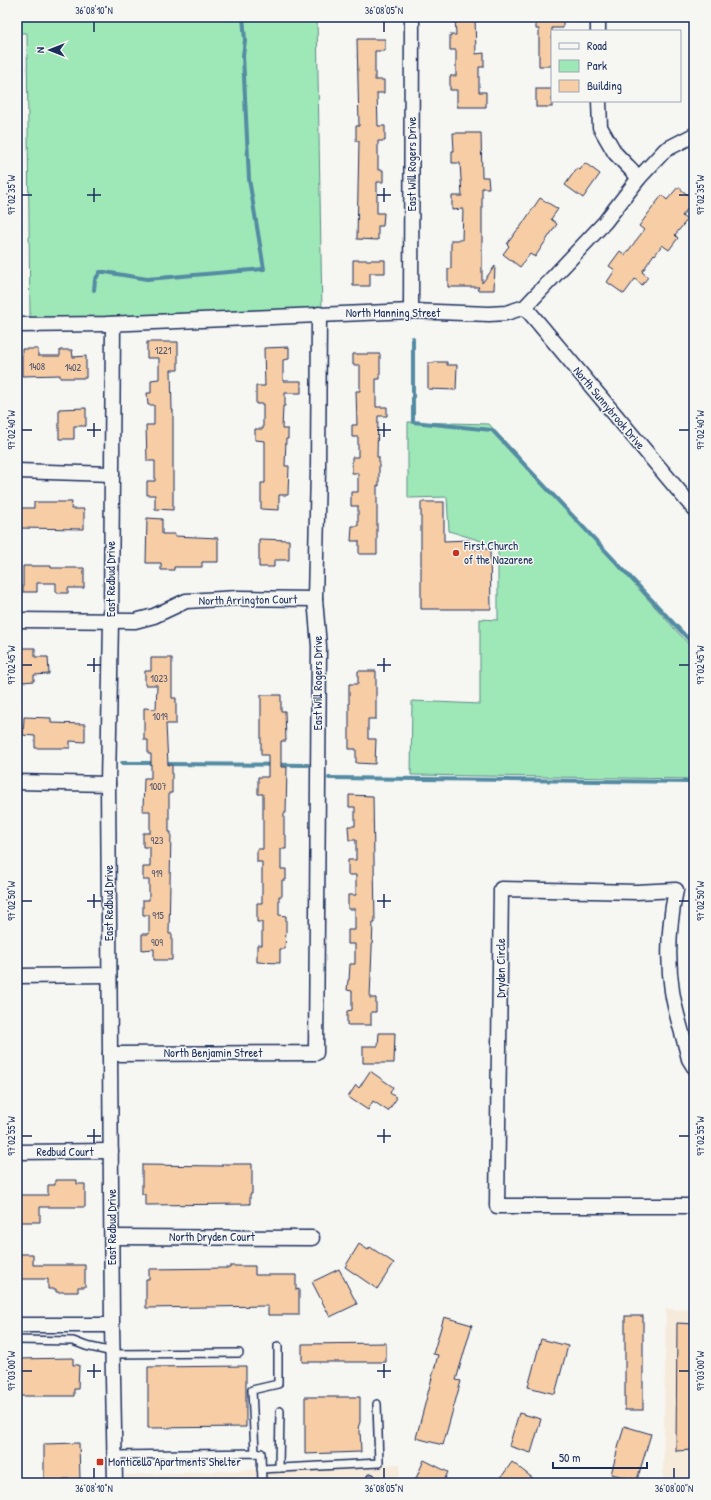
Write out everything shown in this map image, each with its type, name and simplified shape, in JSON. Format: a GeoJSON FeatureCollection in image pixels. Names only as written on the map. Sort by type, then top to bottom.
{"type":"FeatureCollection","features":[{"type":"Feature","properties":{"kind":"street","name":"East Will Rogers Drive"},"geometry":{"type":"LineString","coordinates":[[412,17],[412,311]]}},
{"type":"Feature","properties":{"kind":"street"},"geometry":{"type":"LineString","coordinates":[[598,17],[598,30]]}},
{"type":"Feature","properties":{"kind":"street"},"geometry":{"type":"LineString","coordinates":[[599,102],[600,127],[615,153],[639,178]]}},
{"type":"Feature","properties":{"kind":"street","name":"North Manning Street"},"geometry":{"type":"LineString","coordinates":[[17,325],[113,324],[412,311],[506,314],[525,307],[605,222],[639,178],[665,150],[694,135]]}},
{"type":"Feature","properties":{"kind":"street","name":"North Sunnybrook Drive"},"geometry":{"type":"LineString","coordinates":[[525,307],[694,509]]}},
{"type":"Feature","properties":{"kind":"street","name":"East Will Rogers Drive"},"geometry":{"type":"LineString","coordinates":[[316,1053],[319,646],[315,600],[319,314]]}},
{"type":"Feature","properties":{"kind":"street","name":"East Redbud Drive"},"geometry":{"type":"LineString","coordinates":[[113,324],[111,621],[108,784],[112,1325],[115,1483]]}},
{"type":"Feature","properties":{"kind":"street"},"geometry":{"type":"LineString","coordinates":[[17,472],[112,474]]}},
{"type":"Feature","properties":{"kind":"street","name":"North Arrington Court"},"geometry":{"type":"LineString","coordinates":[[17,620],[136,622],[154,616],[186,601],[238,598],[315,600]]}},
{"type":"Feature","properties":{"kind":"street"},"geometry":{"type":"LineString","coordinates":[[17,782],[108,784]]}},
{"type":"Feature","properties":{"kind":"street","name":"Dryden Circle"},"geometry":{"type":"LineString","coordinates":[[694,1066],[689,1058],[672,991],[669,955],[671,920],[676,890],[636,892],[501,889],[498,1206],[694,1206]]}},
{"type":"Feature","properties":{"kind":"street"},"geometry":{"type":"LineString","coordinates":[[17,976],[109,975]]}},
{"type":"Feature","properties":{"kind":"street","name":"North Benjamin Street"},"geometry":{"type":"LineString","coordinates":[[110,1054],[316,1053]]}},
{"type":"Feature","properties":{"kind":"street","name":"Redbud Court"},"geometry":{"type":"LineString","coordinates":[[18,1152],[111,1151]]}},
{"type":"Feature","properties":{"kind":"street","name":"North Dryden Court"},"geometry":{"type":"LineString","coordinates":[[112,1237],[312,1238]]}},
{"type":"Feature","properties":{"kind":"street"},"geometry":{"type":"LineString","coordinates":[[17,1325],[112,1325]]}},
{"type":"Feature","properties":{"kind":"lane"},"geometry":{"type":"LineString","coordinates":[[17,1340],[73,1341],[113,1353],[239,1353]]}},
{"type":"Feature","properties":{"kind":"lane"},"geometry":{"type":"LineString","coordinates":[[255,1453],[252,1390],[278,1384],[278,1346]]}},
{"type":"Feature","properties":{"kind":"lane"},"geometry":{"type":"LineString","coordinates":[[261,1469],[379,1463],[377,1404]]}},
{"type":"Feature","properties":{"kind":"lane"},"geometry":{"type":"LineString","coordinates":[[279,1468],[280,1411]]}},
{"type":"Feature","properties":{"kind":"lane"},"geometry":{"type":"LineString","coordinates":[[114,1455],[261,1453],[262,1483]]}},
{"type":"Feature","properties":{"kind":"shaded area"},"geometry":{"type":"Polygon","coordinates":[[[666,1309],[694,1310],[694,1483],[663,1483],[666,1309]]]}},
{"type":"Feature","properties":{"kind":"shaded area"},"geometry":{"type":"Polygon","coordinates":[[[400,1464],[400,1483],[125,1483],[125,1475],[400,1464]]]}},
{"type":"Feature","properties":{"kind":"green space"},"geometry":{"type":"Polygon","coordinates":[[[17,17],[317,17],[322,313],[30,318],[27,33],[17,33],[17,17]]]}},
{"type":"Feature","properties":{"kind":"green space"},"geometry":{"type":"Polygon","coordinates":[[[408,422],[489,424],[694,650],[694,779],[411,775],[412,701],[480,704],[480,619],[498,620],[498,547],[449,531],[447,497],[408,498],[408,422]]]}},
{"type":"Feature","properties":{"kind":"building"},"geometry":{"type":"Polygon","coordinates":[[[455,17],[475,17],[476,54],[484,53],[484,67],[479,67],[479,92],[486,92],[486,107],[457,107],[457,90],[450,90],[450,76],[456,76],[456,50],[450,50],[450,35],[456,35],[455,17]]]}},
{"type":"Feature","properties":{"kind":"building"},"geometry":{"type":"Polygon","coordinates":[[[536,17],[563,17],[563,28],[552,28],[551,30],[551,66],[539,66],[539,29],[536,29],[536,17]]]}},
{"type":"Feature","properties":{"kind":"building"},"geometry":{"type":"Polygon","coordinates":[[[357,39],[385,39],[385,51],[375,51],[375,80],[384,80],[384,93],[377,93],[378,126],[385,126],[385,141],[378,141],[378,170],[383,170],[383,182],[377,182],[377,213],[384,213],[383,226],[378,226],[378,240],[357,239],[359,141],[356,141],[356,126],[359,126],[357,39]]]}},
{"type":"Feature","properties":{"kind":"building"},"geometry":{"type":"Polygon","coordinates":[[[536,89],[551,89],[552,107],[536,107],[536,89]]]}},
{"type":"Feature","properties":{"kind":"building"},"geometry":{"type":"Polygon","coordinates":[[[453,133],[481,133],[482,177],[488,177],[489,188],[482,188],[482,283],[495,266],[494,290],[477,290],[479,287],[448,287],[448,269],[451,269],[451,240],[462,240],[463,209],[452,210],[452,196],[462,196],[460,163],[452,163],[452,151],[454,151],[453,133]]]}},
{"type":"Feature","properties":{"kind":"building"},"geometry":{"type":"Polygon","coordinates":[[[585,163],[600,174],[583,198],[565,185],[577,168],[580,170],[585,163]]]}},
{"type":"Feature","properties":{"kind":"building"},"geometry":{"type":"Polygon","coordinates":[[[678,187],[694,200],[682,216],[687,220],[675,235],[678,238],[669,250],[662,245],[655,255],[654,254],[642,272],[648,277],[642,285],[635,279],[624,294],[607,282],[615,270],[609,266],[620,251],[625,255],[644,230],[639,226],[662,195],[667,200],[678,187]]]}},
{"type":"Feature","properties":{"kind":"building"},"geometry":{"type":"Polygon","coordinates":[[[540,198],[558,209],[551,219],[557,224],[535,257],[530,254],[520,267],[503,254],[509,246],[507,244],[540,198]]]}},
{"type":"Feature","properties":{"kind":"building"},"geometry":{"type":"Polygon","coordinates":[[[353,260],[385,260],[385,273],[370,273],[370,286],[353,286],[353,260]]]}},
{"type":"Feature","properties":{"kind":"building"},"geometry":{"type":"Polygon","coordinates":[[[147,342],[178,342],[178,370],[171,370],[173,410],[173,510],[155,509],[155,495],[147,495],[147,481],[155,481],[155,461],[147,461],[146,425],[154,425],[154,405],[148,405],[147,393],[151,393],[151,380],[159,379],[159,358],[147,358],[147,342]]]}},
{"type":"Feature","properties":{"kind":"building"},"geometry":{"type":"Polygon","coordinates":[[[289,347],[289,359],[283,360],[283,381],[301,381],[301,393],[285,393],[285,406],[283,406],[282,429],[288,429],[285,466],[289,466],[288,495],[279,495],[279,510],[261,509],[261,483],[265,483],[265,441],[255,440],[255,429],[263,429],[263,404],[256,404],[256,386],[265,386],[264,348],[289,347]]]}},
{"type":"Feature","properties":{"kind":"building"},"geometry":{"type":"Polygon","coordinates":[[[22,349],[38,349],[38,356],[60,356],[60,350],[72,350],[73,357],[86,356],[86,378],[60,378],[60,375],[22,376],[22,349]]]}},
{"type":"Feature","properties":{"kind":"building"},"geometry":{"type":"Polygon","coordinates":[[[353,354],[380,354],[380,379],[376,379],[376,407],[387,407],[387,416],[378,416],[377,457],[379,457],[379,486],[377,485],[377,554],[359,554],[359,541],[351,541],[352,526],[358,526],[358,506],[351,506],[351,492],[358,492],[358,473],[352,473],[352,457],[358,457],[358,437],[352,437],[352,425],[357,425],[356,391],[360,391],[360,365],[353,365],[353,354]]]}},
{"type":"Feature","properties":{"kind":"building"},"geometry":{"type":"Polygon","coordinates":[[[447,362],[447,365],[457,365],[456,390],[428,389],[428,363],[447,362]]]}},
{"type":"Feature","properties":{"kind":"building"},"geometry":{"type":"Polygon","coordinates":[[[86,408],[86,426],[74,426],[74,439],[59,439],[59,409],[86,408]]]}},
{"type":"Feature","properties":{"kind":"building"},"geometry":{"type":"Polygon","coordinates":[[[34,502],[72,502],[71,509],[84,509],[84,529],[18,528],[18,508],[34,508],[34,502]]]}},
{"type":"Feature","properties":{"kind":"building","name":"First Church of the Nazarene"},"geometry":{"type":"Polygon","coordinates":[[[421,502],[444,502],[444,541],[470,540],[470,549],[490,549],[491,609],[421,609],[421,502]]]}},
{"type":"Feature","properties":{"kind":"building"},"geometry":{"type":"Polygon","coordinates":[[[147,518],[162,519],[162,534],[218,538],[218,562],[202,562],[202,567],[174,567],[174,570],[161,570],[161,563],[146,563],[147,518]]]}},
{"type":"Feature","properties":{"kind":"building"},"geometry":{"type":"Polygon","coordinates":[[[259,539],[289,540],[289,560],[274,560],[274,567],[259,567],[259,539]]]}},
{"type":"Feature","properties":{"kind":"building"},"geometry":{"type":"Polygon","coordinates":[[[23,566],[84,568],[84,588],[68,588],[68,593],[56,593],[56,583],[37,583],[37,592],[23,592],[23,566]]]}},
{"type":"Feature","properties":{"kind":"building"},"geometry":{"type":"Polygon","coordinates":[[[21,648],[35,648],[35,657],[48,657],[49,674],[34,675],[34,681],[22,682],[21,648]]]}},
{"type":"Feature","properties":{"kind":"building"},"geometry":{"type":"Polygon","coordinates":[[[151,658],[172,658],[172,698],[176,698],[176,724],[166,724],[168,765],[172,765],[172,793],[169,793],[169,832],[171,832],[169,934],[172,934],[172,960],[154,960],[154,949],[142,950],[142,934],[149,934],[149,915],[143,915],[143,900],[149,900],[149,880],[143,880],[143,867],[150,867],[150,847],[143,847],[143,833],[150,833],[150,811],[143,811],[144,778],[151,778],[151,754],[148,754],[148,740],[144,740],[144,708],[156,709],[157,685],[145,685],[145,671],[151,671],[151,658]]]}},
{"type":"Feature","properties":{"kind":"building"},"geometry":{"type":"Polygon","coordinates":[[[358,671],[376,671],[376,719],[368,719],[368,739],[376,739],[375,764],[356,763],[356,749],[349,749],[349,684],[358,684],[358,671]]]}},
{"type":"Feature","properties":{"kind":"building"},"geometry":{"type":"Polygon","coordinates":[[[261,695],[281,695],[281,711],[285,711],[286,741],[281,741],[281,767],[287,767],[286,813],[284,813],[284,835],[286,835],[286,849],[281,849],[281,869],[286,869],[286,880],[282,880],[282,896],[279,896],[279,915],[286,916],[286,931],[285,949],[280,949],[280,963],[257,962],[257,945],[262,945],[262,922],[257,922],[257,903],[262,903],[262,862],[257,862],[257,849],[263,849],[263,794],[258,794],[258,777],[268,777],[268,755],[261,755],[261,695]]]}},
{"type":"Feature","properties":{"kind":"building"},"geometry":{"type":"Polygon","coordinates":[[[24,717],[51,718],[51,723],[85,724],[85,742],[70,741],[70,748],[35,748],[35,736],[23,735],[24,717]]]}},
{"type":"Feature","properties":{"kind":"building"},"geometry":{"type":"Polygon","coordinates":[[[349,795],[373,796],[375,923],[373,923],[370,998],[376,998],[376,1012],[371,1012],[371,1025],[347,1025],[347,1011],[352,1010],[352,991],[347,990],[350,964],[355,964],[355,944],[348,944],[348,930],[355,930],[355,909],[348,909],[348,895],[356,895],[356,875],[348,875],[348,860],[356,860],[356,840],[349,840],[348,826],[355,826],[355,807],[349,807],[349,795]]]}},
{"type":"Feature","properties":{"kind":"building"},"geometry":{"type":"Polygon","coordinates":[[[379,1033],[395,1033],[394,1063],[363,1063],[363,1046],[378,1046],[379,1033]]]}},
{"type":"Feature","properties":{"kind":"building"},"geometry":{"type":"Polygon","coordinates":[[[370,1071],[393,1087],[390,1093],[397,1098],[388,1111],[373,1101],[368,1110],[348,1097],[356,1085],[359,1088],[370,1071]]]}},
{"type":"Feature","properties":{"kind":"building"},"geometry":{"type":"Polygon","coordinates":[[[222,1164],[252,1164],[252,1194],[250,1194],[250,1204],[145,1205],[145,1194],[142,1194],[142,1165],[222,1166],[222,1164]]]}},
{"type":"Feature","properties":{"kind":"building"},"geometry":{"type":"Polygon","coordinates":[[[55,1180],[77,1180],[77,1184],[85,1184],[85,1207],[40,1207],[40,1222],[17,1222],[17,1195],[48,1195],[48,1185],[55,1185],[55,1180]]]}},
{"type":"Feature","properties":{"kind":"building"},"geometry":{"type":"Polygon","coordinates":[[[359,1244],[368,1250],[370,1247],[394,1263],[377,1289],[345,1267],[359,1244]]]}},
{"type":"Feature","properties":{"kind":"building"},"geometry":{"type":"Polygon","coordinates":[[[17,1254],[33,1254],[33,1265],[85,1265],[85,1287],[78,1287],[78,1292],[56,1292],[56,1289],[48,1289],[48,1279],[19,1279],[17,1254]]]}},
{"type":"Feature","properties":{"kind":"building"},"geometry":{"type":"Polygon","coordinates":[[[230,1266],[255,1266],[255,1275],[296,1275],[296,1290],[299,1289],[299,1315],[268,1315],[268,1306],[146,1308],[146,1279],[149,1279],[149,1269],[230,1268],[230,1266]]]}},
{"type":"Feature","properties":{"kind":"building"},"geometry":{"type":"Polygon","coordinates":[[[339,1269],[357,1304],[330,1317],[312,1282],[339,1269]]]}},
{"type":"Feature","properties":{"kind":"building"},"geometry":{"type":"Polygon","coordinates":[[[625,1316],[643,1316],[643,1410],[625,1410],[625,1316]]]}},
{"type":"Feature","properties":{"kind":"building"},"geometry":{"type":"Polygon","coordinates":[[[444,1317],[472,1325],[456,1380],[461,1381],[443,1445],[416,1438],[438,1355],[433,1354],[444,1317]]]}},
{"type":"Feature","properties":{"kind":"building"},"geometry":{"type":"Polygon","coordinates":[[[677,1323],[694,1324],[693,1450],[676,1451],[677,1323]]]}},
{"type":"Feature","properties":{"kind":"building"},"geometry":{"type":"Polygon","coordinates":[[[541,1339],[568,1346],[555,1394],[528,1387],[541,1339]]]}},
{"type":"Feature","properties":{"kind":"building"},"geometry":{"type":"Polygon","coordinates":[[[386,1343],[386,1362],[302,1362],[302,1344],[386,1343]]]}},
{"type":"Feature","properties":{"kind":"building"},"geometry":{"type":"Polygon","coordinates":[[[73,1358],[73,1365],[79,1365],[78,1389],[74,1389],[74,1396],[17,1396],[17,1359],[73,1358]]]}},
{"type":"Feature","properties":{"kind":"building"},"geometry":{"type":"Polygon","coordinates":[[[246,1366],[246,1427],[148,1428],[148,1367],[246,1366]]]}},
{"type":"Feature","properties":{"kind":"building"},"geometry":{"type":"Polygon","coordinates":[[[305,1397],[360,1397],[360,1422],[358,1428],[360,1430],[361,1452],[305,1454],[305,1397]]]}},
{"type":"Feature","properties":{"kind":"building"},"geometry":{"type":"Polygon","coordinates":[[[519,1413],[541,1419],[531,1453],[509,1446],[519,1413]]]}},
{"type":"Feature","properties":{"kind":"building"},"geometry":{"type":"Polygon","coordinates":[[[624,1426],[651,1434],[637,1480],[611,1474],[624,1426]]]}},
{"type":"Feature","properties":{"kind":"building"},"geometry":{"type":"Polygon","coordinates":[[[79,1443],[80,1479],[63,1479],[64,1483],[53,1483],[53,1480],[44,1480],[44,1444],[79,1443]]]}},
{"type":"Feature","properties":{"kind":"building"},"geometry":{"type":"Polygon","coordinates":[[[424,1460],[448,1472],[443,1483],[414,1483],[424,1460]]]}},
{"type":"Feature","properties":{"kind":"building"},"geometry":{"type":"Polygon","coordinates":[[[512,1462],[539,1483],[497,1483],[512,1462]]]}},
{"type":"Feature","properties":{"kind":"waterway"},"geometry":{"type":"LineString","coordinates":[[94,290],[95,280],[100,272],[147,279],[264,269],[249,179],[243,56],[245,40],[243,17]]}},
{"type":"Feature","properties":{"kind":"waterway"},"geometry":{"type":"LineString","coordinates":[[413,338],[413,422],[492,430],[694,645]]}},
{"type":"Feature","properties":{"kind":"waterway"},"geometry":{"type":"LineString","coordinates":[[122,763],[155,763]]}},
{"type":"Feature","properties":{"kind":"waterway"},"geometry":{"type":"LineString","coordinates":[[164,764],[308,765]]}},
{"type":"Feature","properties":{"kind":"waterway"},"geometry":{"type":"LineString","coordinates":[[329,778],[694,782]]}},
{"type":"Feature","properties":{"kind":"place","name":"First Church of the Nazarene"},"geometry":{"type":"Point","coordinates":[456,553]}},
{"type":"Feature","properties":{"kind":"place","name":"Monticello Apartments Shelter"},"geometry":{"type":"Point","coordinates":[100,1462]}}]}
